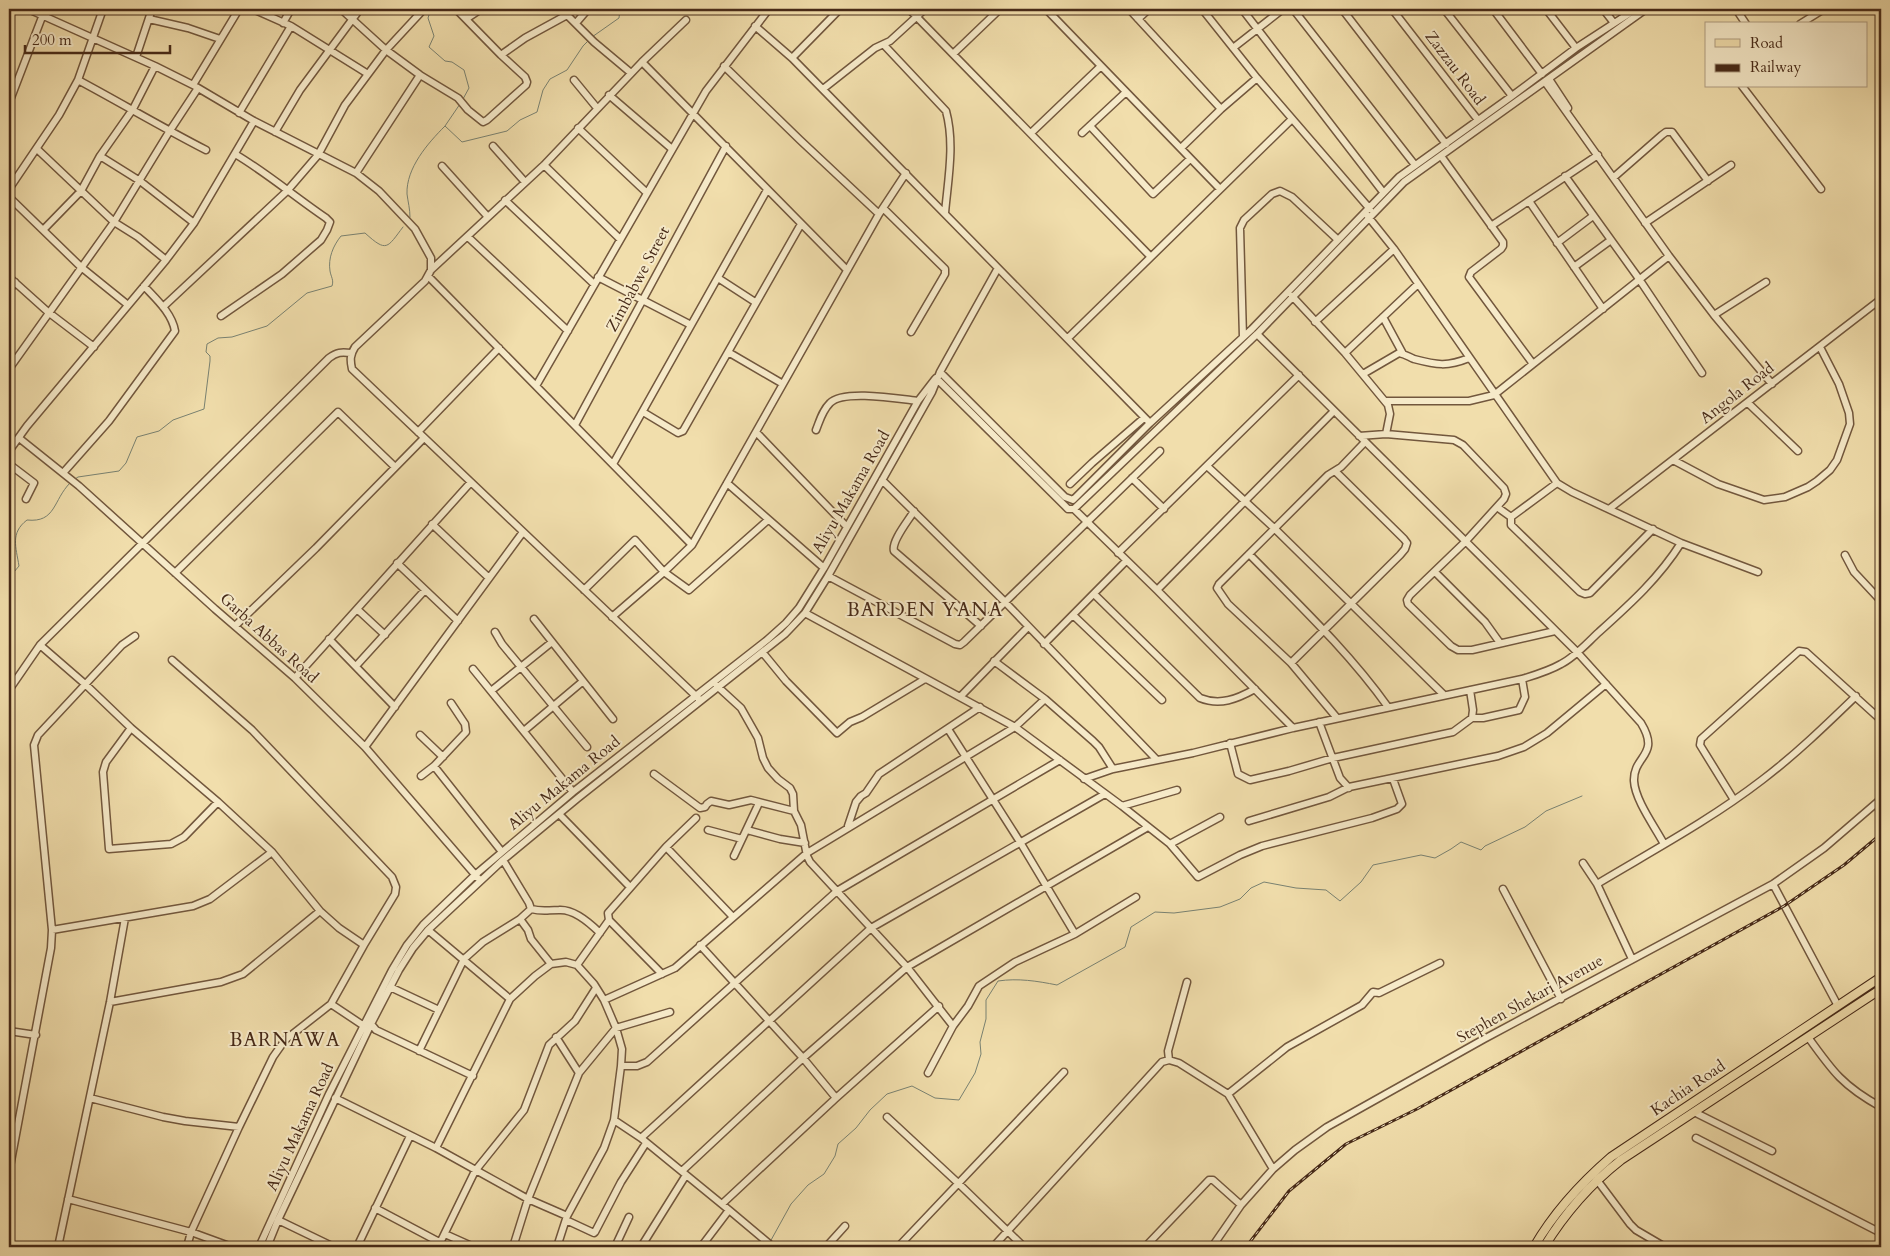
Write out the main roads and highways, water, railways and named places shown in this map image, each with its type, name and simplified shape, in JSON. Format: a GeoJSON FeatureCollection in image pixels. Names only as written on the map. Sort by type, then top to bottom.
{"type":"FeatureCollection","features":[{"type":"Feature","properties":{"kind":"main road","name":"Kachia Road"},"geometry":{"type":"LineString","coordinates":[[1534,1247],[1553,1217],[1582,1183],[1612,1157],[1881,977]]}},
{"type":"Feature","properties":{"kind":"main road","name":"Kachia Road"},"geometry":{"type":"LineString","coordinates":[[1544,1247],[1578,1199],[1621,1160],[1881,989]]}},
{"type":"Feature","properties":{"kind":"waterway"},"geometry":{"type":"LineString","coordinates":[[431,9],[428,18],[434,36],[429,47],[445,61],[452,62],[464,70],[469,88],[463,99]]}},
{"type":"Feature","properties":{"kind":"waterway"},"geometry":{"type":"LineString","coordinates":[[592,37],[619,18],[620,9]]}},
{"type":"Feature","properties":{"kind":"waterway"},"geometry":{"type":"LineString","coordinates":[[410,217],[407,194],[410,175],[425,148],[445,126],[462,142],[507,131],[520,120],[537,112],[543,90],[550,79],[567,70],[589,40]]}},
{"type":"Feature","properties":{"kind":"waterway"},"geometry":{"type":"LineString","coordinates":[[445,126],[460,104]]}},
{"type":"Feature","properties":{"kind":"waterway"},"geometry":{"type":"LineString","coordinates":[[75,479],[119,471],[126,463],[137,437],[159,431],[173,420],[204,409],[210,361],[210,356],[206,352],[207,344],[218,338],[232,337],[267,326],[307,293],[332,286],[330,257],[333,248],[341,236],[365,233],[378,243],[386,245],[393,240],[403,227]]}},
{"type":"Feature","properties":{"kind":"waterway"},"geometry":{"type":"LineString","coordinates":[[9,590],[14,572],[19,566],[16,547],[18,530],[27,520],[44,518],[49,514],[70,483]]}},
{"type":"Feature","properties":{"kind":"waterway"},"geometry":{"type":"LineString","coordinates":[[770,1242],[791,1204],[808,1185],[824,1174],[835,1156],[838,1144],[856,1128],[870,1110],[887,1094],[912,1086],[935,1098],[959,1100],[975,1073],[981,1054],[980,1042],[986,1019],[986,1000],[998,981],[1028,980],[1057,985],[1125,947],[1131,927],[1155,912],[1174,913],[1220,907],[1240,899],[1251,888],[1264,882],[1296,888],[1326,890],[1340,901],[1361,882],[1373,865],[1421,855],[1435,858],[1461,842],[1481,850],[1485,846],[1525,827],[1546,811],[1582,796]]}},
{"type":"Feature","properties":{"kind":"railway"},"geometry":{"type":"LineString","coordinates":[[1246,1247],[1289,1191],[1346,1144],[1417,1109],[1784,906],[1844,865],[1881,834]]}},
{"type":"Feature","properties":{"kind":"district","name":"BARDEN YANA"},"geometry":{"type":"Point","coordinates":[925,610]}},
{"type":"Feature","properties":{"kind":"district","name":"BARNAWA"},"geometry":{"type":"Point","coordinates":[285,1040]}}]}
